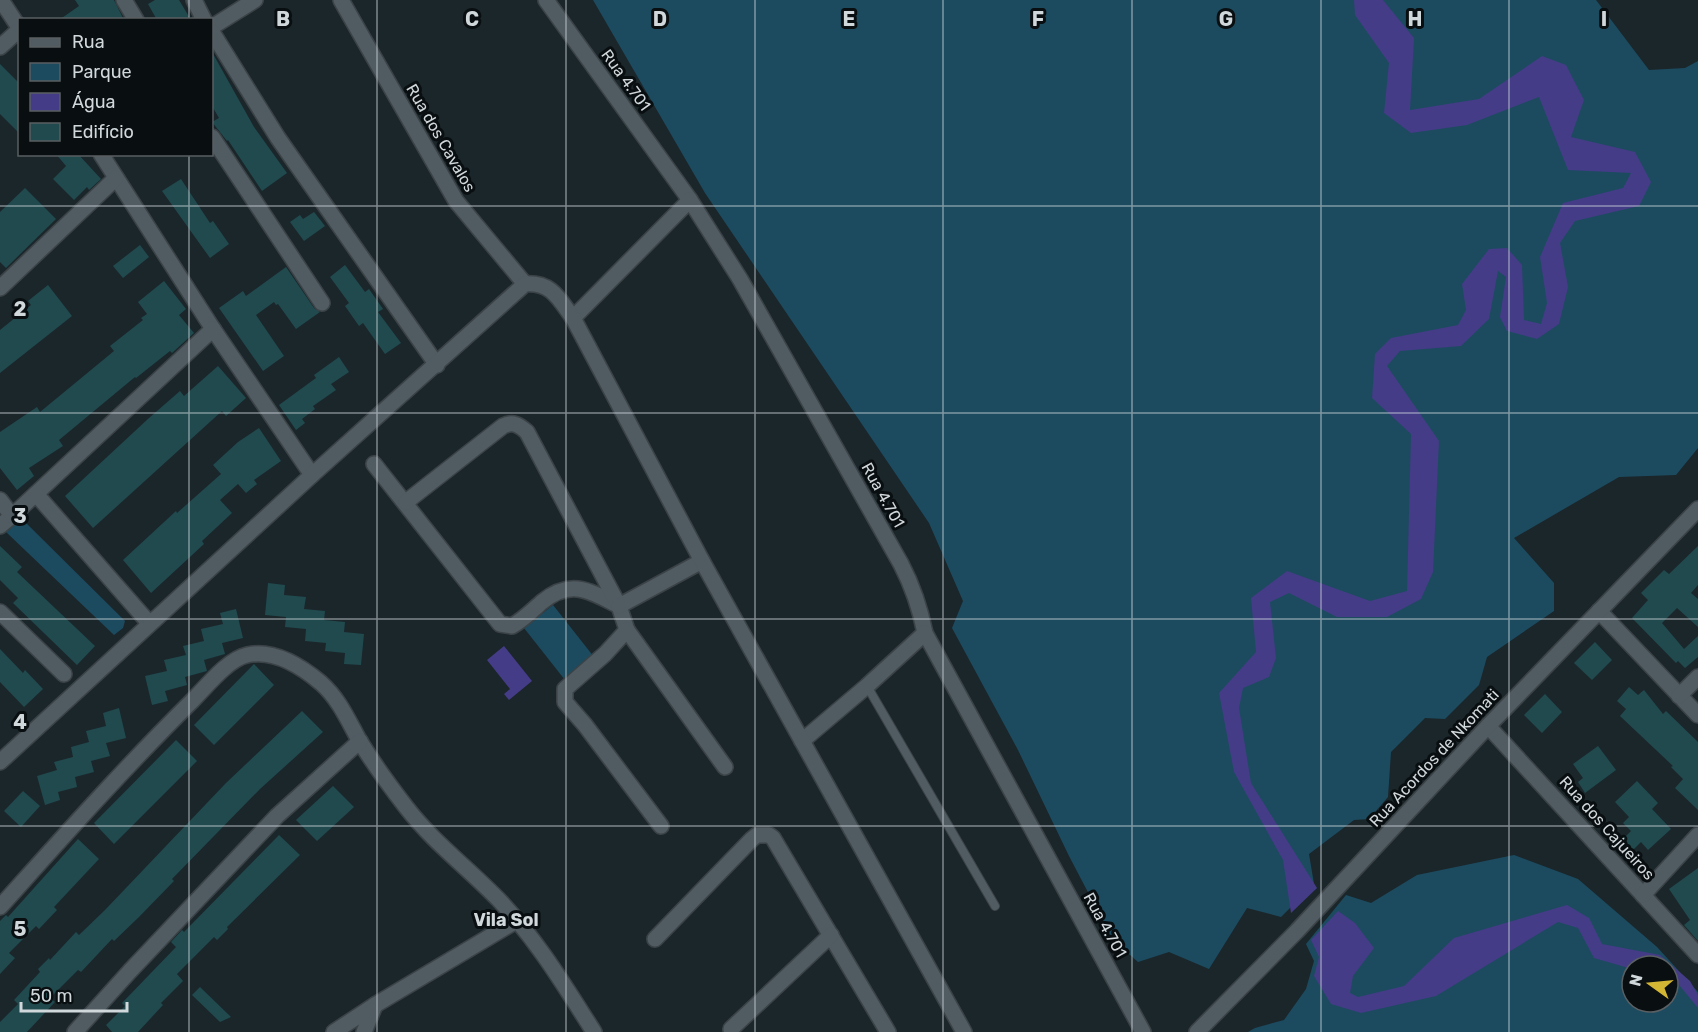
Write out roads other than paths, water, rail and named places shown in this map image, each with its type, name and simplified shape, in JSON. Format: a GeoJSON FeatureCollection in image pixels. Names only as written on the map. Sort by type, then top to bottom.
{"type":"FeatureCollection","features":[{"type":"Feature","properties":{"kind":"street"},"geometry":{"type":"LineString","coordinates":[[1,0],[18,26]]}},
{"type":"Feature","properties":{"kind":"street"},"geometry":{"type":"LineString","coordinates":[[124,0],[135,18]]}},
{"type":"Feature","properties":{"kind":"street"},"geometry":{"type":"LineString","coordinates":[[194,0],[203,18]]}},
{"type":"Feature","properties":{"kind":"street"},"geometry":{"type":"LineString","coordinates":[[213,26],[255,0]]}},
{"type":"Feature","properties":{"kind":"street","name":"Rua dos Cavalos"},"geometry":{"type":"LineString","coordinates":[[340,0],[456,201],[525,284]]}},
{"type":"Feature","properties":{"kind":"street","name":"Rua 4.701"},"geometry":{"type":"LineString","coordinates":[[546,0],[690,200],[740,279],[914,587],[925,633],[1143,1032]]}},
{"type":"Feature","properties":{"kind":"street"},"geometry":{"type":"LineString","coordinates":[[0,47],[18,31]]}},
{"type":"Feature","properties":{"kind":"street"},"geometry":{"type":"LineString","coordinates":[[213,34],[278,138],[437,365]]}},
{"type":"Feature","properties":{"kind":"street"},"geometry":{"type":"LineString","coordinates":[[213,139],[322,303]]}},
{"type":"Feature","properties":{"kind":"street"},"geometry":{"type":"LineString","coordinates":[[102,156],[213,329],[312,475]]}},
{"type":"Feature","properties":{"kind":"street"},"geometry":{"type":"LineString","coordinates":[[0,288],[116,178]]}},
{"type":"Feature","properties":{"kind":"street"},"geometry":{"type":"LineString","coordinates":[[573,318],[690,200]]}},
{"type":"Feature","properties":{"kind":"street"},"geometry":{"type":"LineString","coordinates":[[0,762],[149,623],[525,284],[535,284],[555,292],[573,318],[702,561],[964,1032]]}},
{"type":"Feature","properties":{"kind":"street"},"geometry":{"type":"LineString","coordinates":[[0,500],[6,521],[213,329]]}},
{"type":"Feature","properties":{"kind":"street"},"geometry":{"type":"LineString","coordinates":[[406,502],[503,426],[510,423],[520,425],[527,432],[546,465],[620,606],[627,630],[725,767]]}},
{"type":"Feature","properties":{"kind":"street"},"geometry":{"type":"LineString","coordinates":[[374,464],[500,624],[512,626],[550,596],[568,588],[581,589],[620,606]]}},
{"type":"Feature","properties":{"kind":"street"},"geometry":{"type":"LineString","coordinates":[[36,494],[149,623]]}},
{"type":"Feature","properties":{"kind":"street","name":"Rua Acordos de Nkomati"},"geometry":{"type":"LineString","coordinates":[[1197,1032],[1297,931],[1488,726],[1698,509]]}},
{"type":"Feature","properties":{"kind":"street"},"geometry":{"type":"LineString","coordinates":[[620,606],[702,561]]}},
{"type":"Feature","properties":{"kind":"street"},"geometry":{"type":"LineString","coordinates":[[1599,611],[1698,715]]}},
{"type":"Feature","properties":{"kind":"street"},"geometry":{"type":"LineString","coordinates":[[0,612],[64,674]]}},
{"type":"Feature","properties":{"kind":"street"},"geometry":{"type":"LineString","coordinates":[[627,630],[605,654],[565,688],[564,698],[662,826]]}},
{"type":"Feature","properties":{"kind":"street"},"geometry":{"type":"LineString","coordinates":[[802,741],[925,633]]}},
{"type":"Feature","properties":{"kind":"street"},"geometry":{"type":"LineString","coordinates":[[0,907],[153,739],[225,668],[247,655],[264,654],[278,657],[298,667],[322,684],[335,698],[391,788],[418,823],[499,900],[540,947],[594,1032]]}},
{"type":"Feature","properties":{"kind":"street"},"geometry":{"type":"LineString","coordinates":[[1679,696],[1698,677]]}},
{"type":"Feature","properties":{"kind":"street","name":"Rua dos Cajueiros"},"geometry":{"type":"LineString","coordinates":[[1488,726],[1698,955]]}},
{"type":"Feature","properties":{"kind":"street"},"geometry":{"type":"LineString","coordinates":[[75,1032],[169,928],[277,816],[360,741]]}},
{"type":"Feature","properties":{"kind":"street"},"geometry":{"type":"LineString","coordinates":[[655,939],[752,839],[764,834],[773,838],[888,1032]]}},
{"type":"Feature","properties":{"kind":"street"},"geometry":{"type":"LineString","coordinates":[[1643,895],[1698,835]]}},
{"type":"Feature","properties":{"kind":"street"},"geometry":{"type":"LineString","coordinates":[[334,1032],[516,921]]}},
{"type":"Feature","properties":{"kind":"street"},"geometry":{"type":"LineString","coordinates":[[731,1029],[831,935]]}},
{"type":"Feature","properties":{"kind":"street"},"geometry":{"type":"LineString","coordinates":[[364,1032],[375,1005]]}},
{"type":"Feature","properties":{"kind":"lane"},"geometry":{"type":"LineString","coordinates":[[867,686],[994,906]]}},
{"type":"Feature","properties":{"kind":"water"},"geometry":{"type":"Polygon","coordinates":[[[1354,0],[1383,0],[1414,38],[1410,110],[1479,99],[1542,56],[1566,65],[1584,100],[1571,137],[1635,152],[1651,182],[1639,206],[1575,221],[1560,243],[1568,287],[1559,324],[1537,339],[1507,331],[1500,317],[1506,277],[1498,271],[1489,319],[1461,346],[1400,351],[1387,366],[1439,441],[1433,572],[1421,599],[1387,617],[1337,617],[1289,593],[1270,602],[1276,658],[1269,677],[1243,688],[1239,708],[1251,783],[1317,888],[1291,913],[1283,860],[1234,772],[1219,693],[1256,652],[1251,598],[1287,571],[1370,601],[1407,591],[1411,434],[1372,398],[1375,354],[1391,338],[1458,325],[1466,310],[1462,284],[1489,249],[1507,248],[1522,265],[1524,320],[1541,324],[1547,303],[1540,257],[1563,203],[1623,188],[1631,173],[1568,170],[1539,97],[1467,125],[1411,133],[1384,113],[1389,63],[1355,15],[1354,0]]]}},
{"type":"Feature","properties":{"kind":"water"},"geometry":{"type":"Polygon","coordinates":[[[504,646],[532,681],[509,700],[504,694],[510,689],[487,660],[504,646]]]}},
{"type":"Feature","properties":{"kind":"water"},"geometry":{"type":"Polygon","coordinates":[[[1567,905],[1589,918],[1602,944],[1655,954],[1620,954],[1620,966],[1594,958],[1578,928],[1558,922],[1436,996],[1361,1013],[1331,1004],[1314,976],[1319,957],[1311,940],[1338,911],[1355,923],[1374,948],[1353,976],[1350,993],[1358,997],[1404,986],[1454,938],[1567,905]]]}},
{"type":"Feature","properties":{"kind":"water"},"geometry":{"type":"Polygon","coordinates":[[[1680,972],[1690,981],[1698,995],[1698,1008],[1680,986],[1680,972]]]}},
{"type":"Feature","properties":{"kind":"district","name":"Vila Sol"},"geometry":{"type":"Point","coordinates":[506,920]}}]}
